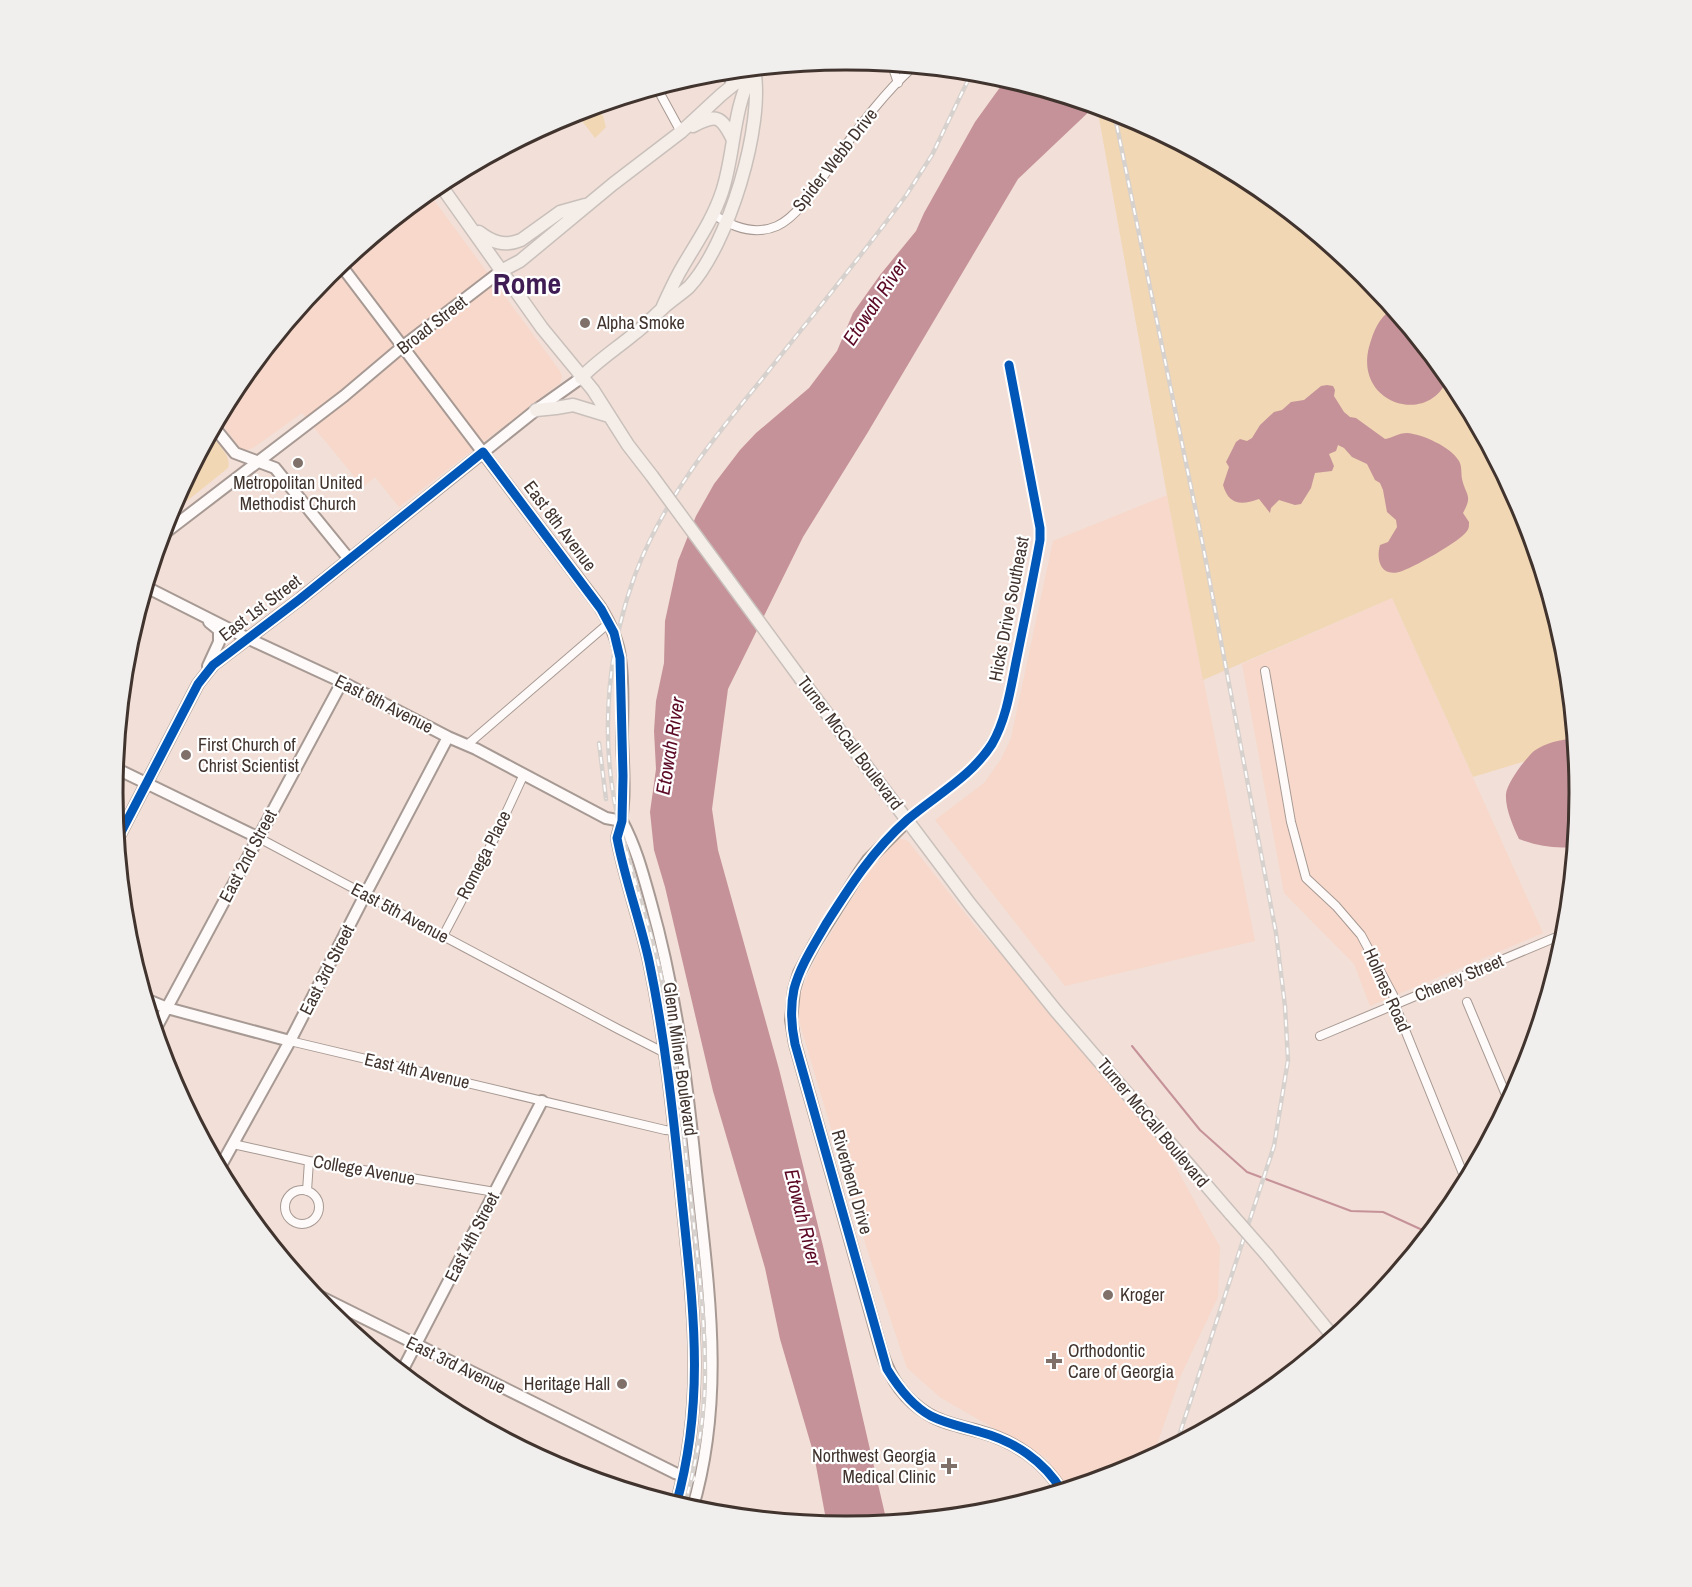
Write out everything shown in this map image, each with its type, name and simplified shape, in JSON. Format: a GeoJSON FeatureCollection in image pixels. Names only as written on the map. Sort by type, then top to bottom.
{"type":"FeatureCollection","features":[{"type":"Feature","properties":{"kind":"main road"},"geometry":{"type":"LineString","coordinates":[[662,309],[678,274],[713,214],[730,166],[741,97],[749,77]]}},
{"type":"Feature","properties":{"kind":"main road"},"geometry":{"type":"LineString","coordinates":[[581,378],[594,364],[633,335],[688,287],[708,260],[728,224],[753,131],[755,77]]}},
{"type":"Feature","properties":{"kind":"main road","name":"Broad Street"},"geometry":{"type":"LineString","coordinates":[[501,272],[520,261],[681,132],[741,79]]}},
{"type":"Feature","properties":{"kind":"main road"},"geometry":{"type":"LineString","coordinates":[[681,132],[715,117],[724,123],[733,140]]}},
{"type":"Feature","properties":{"kind":"main road","name":"Turner McCall Boulevard"},"geometry":{"type":"LineString","coordinates":[[445,191],[501,272],[581,378],[593,390],[652,476],[801,679],[970,903],[1056,1011],[1267,1255],[1329,1332]]}},
{"type":"Feature","properties":{"kind":"main road"},"geometry":{"type":"LineString","coordinates":[[470,226],[491,241],[502,244],[514,243],[560,212],[590,204]]}},
{"type":"Feature","properties":{"kind":"main road"},"geometry":{"type":"LineString","coordinates":[[536,410],[573,405],[609,416]]}},
{"type":"Feature","properties":{"kind":"street"},"geometry":{"type":"LineString","coordinates":[[894,72],[898,83]]}},
{"type":"Feature","properties":{"kind":"street","name":"Spider Webb Drive"},"geometry":{"type":"LineString","coordinates":[[713,214],[739,229],[770,228],[785,222],[802,204],[889,91],[907,73]]}},
{"type":"Feature","properties":{"kind":"street"},"geometry":{"type":"LineString","coordinates":[[730,80],[733,85]]}},
{"type":"Feature","properties":{"kind":"street"},"geometry":{"type":"LineString","coordinates":[[661,95],[681,132]]}},
{"type":"Feature","properties":{"kind":"street","name":"East 8th Avenue"},"geometry":{"type":"LineString","coordinates":[[346,272],[610,622]]}},
{"type":"Feature","properties":{"kind":"street","name":"Broad Street"},"geometry":{"type":"LineString","coordinates":[[175,525],[501,272]]}},
{"type":"Feature","properties":{"kind":"street","name":"Hicks Drive Southeast"},"geometry":{"type":"LineString","coordinates":[[908,820],[975,766],[992,744],[1004,715],[1010,692],[1040,540],[1040,528],[1009,365]]}},
{"type":"Feature","properties":{"kind":"street","name":"East 1st Street"},"geometry":{"type":"LineString","coordinates":[[124,826],[205,673],[213,665],[249,639],[536,410],[581,378]]}},
{"type":"Feature","properties":{"kind":"street"},"geometry":{"type":"LineString","coordinates":[[219,433],[235,453],[275,468],[349,559]]}},
{"type":"Feature","properties":{"kind":"street","name":"East 6th Avenue"},"geometry":{"type":"LineString","coordinates":[[153,590],[249,639],[342,682],[606,818],[622,821]]}},
{"type":"Feature","properties":{"kind":"street"},"geometry":{"type":"LineString","coordinates":[[190,608],[216,627],[219,633],[219,642],[205,673]]}},
{"type":"Feature","properties":{"kind":"street"},"geometry":{"type":"LineString","coordinates":[[467,745],[610,622]]}},
{"type":"Feature","properties":{"kind":"street","name":"Glenn Milner Boulevard"},"geometry":{"type":"LineString","coordinates":[[610,622],[620,658],[622,821],[617,838],[648,960],[665,1053],[696,1347],[693,1419],[678,1497]]}},
{"type":"Feature","properties":{"kind":"street","name":"Holmes Road"},"geometry":{"type":"LineString","coordinates":[[1265,670],[1291,822],[1306,878],[1336,906],[1361,935],[1393,995],[1462,1171]]}},
{"type":"Feature","properties":{"kind":"street","name":"East 2nd Street"},"geometry":{"type":"LineString","coordinates":[[160,1021],[342,682]]}},
{"type":"Feature","properties":{"kind":"street","name":"East 3rd Street"},"geometry":{"type":"LineString","coordinates":[[224,1161],[290,1041],[448,737]]}},
{"type":"Feature","properties":{"kind":"street","name":"East 5th Avenue"},"geometry":{"type":"LineString","coordinates":[[124,773],[257,837],[665,1053],[683,1059]]}},
{"type":"Feature","properties":{"kind":"street","name":"Romega Place"},"geometry":{"type":"LineString","coordinates":[[443,936],[524,774]]}},
{"type":"Feature","properties":{"kind":"street","name":"Riverbend Drive"},"geometry":{"type":"LineString","coordinates":[[908,820],[868,860],[815,943],[799,973],[794,990],[791,1020],[795,1044],[882,1353],[892,1376],[912,1402],[930,1415],[1008,1441],[1035,1459],[1048,1471],[1057,1484]]}},
{"type":"Feature","properties":{"kind":"street","name":"Glenn Milner Boulevard"},"geometry":{"type":"LineString","coordinates":[[622,821],[634,844],[669,976],[692,1132],[713,1342],[709,1428],[695,1501]]}},
{"type":"Feature","properties":{"kind":"street","name":"Cheney Street"},"geometry":{"type":"LineString","coordinates":[[1320,1036],[1554,938]]}},
{"type":"Feature","properties":{"kind":"street"},"geometry":{"type":"LineString","coordinates":[[1467,1002],[1504,1091]]}},
{"type":"Feature","properties":{"kind":"street","name":"East 4th Avenue"},"geometry":{"type":"LineString","coordinates":[[154,1003],[166,1008],[290,1041],[542,1101],[675,1131],[692,1132]]}},
{"type":"Feature","properties":{"kind":"street","name":"East 4th Street"},"geometry":{"type":"LineString","coordinates":[[405,1366],[542,1101]]}},
{"type":"Feature","properties":{"kind":"street","name":"College Avenue"},"geometry":{"type":"LineString","coordinates":[[233,1144],[309,1161],[495,1192]]}},
{"type":"Feature","properties":{"kind":"street"},"geometry":{"type":"LineString","coordinates":[[306,1191],[309,1161]]}},
{"type":"Feature","properties":{"kind":"street"},"geometry":{"type":"LineString","coordinates":[[306,1191],[316,1198],[318,1213],[310,1222],[295,1223],[286,1213],[286,1202],[292,1193],[306,1191]]}},
{"type":"Feature","properties":{"kind":"street","name":"East 3rd Avenue"},"geometry":{"type":"LineString","coordinates":[[333,1303],[699,1482]]}},
{"type":"Feature","properties":{"kind":"shaded area"},"geometry":{"type":"Polygon","coordinates":[[[601,114],[606,127],[595,138],[582,121],[601,114]]]}},
{"type":"Feature","properties":{"kind":"shaded area"},"geometry":{"type":"Polygon","coordinates":[[[1099,117],[1166,145],[1248,192],[1323,250],[1390,317],[1420,353],[1472,432],[1514,517],[1531,561],[1555,652],[1563,699],[1567,748],[1473,777],[1392,598],[1203,680],[1099,117]]]}},
{"type":"Feature","properties":{"kind":"shaded area"},"geometry":{"type":"Polygon","coordinates":[[[434,200],[560,371],[562,377],[560,383],[399,507],[375,477],[363,487],[302,413],[253,448],[246,450],[240,448],[224,426],[272,353],[335,282],[369,250],[434,200]]]}},
{"type":"Feature","properties":{"kind":"shaded area"},"geometry":{"type":"Polygon","coordinates":[[[215,441],[228,459],[228,468],[185,503],[215,441]]]}},
{"type":"Feature","properties":{"kind":"shaded area"},"geometry":{"type":"Polygon","coordinates":[[[1167,495],[1255,941],[1065,986],[935,820],[984,783],[1001,759],[1011,738],[1053,541],[1167,495]]]}},
{"type":"Feature","properties":{"kind":"shaded area"},"geometry":{"type":"Polygon","coordinates":[[[1392,598],[1543,933],[1370,1006],[1354,964],[1284,893],[1242,664],[1392,598]]]}},
{"type":"Feature","properties":{"kind":"shaded area"},"geometry":{"type":"Polygon","coordinates":[[[902,839],[908,841],[979,931],[1056,1011],[1148,1117],[1220,1247],[1218,1297],[1181,1375],[1156,1446],[1062,1483],[1046,1458],[941,1398],[907,1368],[867,1249],[796,1011],[803,986],[817,956],[871,867],[895,841],[902,839]]]}},
{"type":"Feature","properties":{"kind":"water","name":"Etowah River"},"geometry":{"type":"Polygon","coordinates":[[[1000,87],[1088,113],[1018,179],[803,537],[728,689],[712,809],[718,850],[779,1069],[823,1246],[885,1515],[825,1516],[814,1455],[780,1339],[765,1268],[713,1091],[665,887],[654,850],[650,812],[656,769],[654,731],[656,701],[664,663],[665,621],[678,561],[696,516],[714,484],[740,450],[756,433],[809,388],[837,351],[853,313],[916,231],[975,122],[1000,87]]]}},
{"type":"Feature","properties":{"kind":"water"},"geometry":{"type":"Polygon","coordinates":[[[1387,314],[1390,317],[1420,353],[1443,386],[1439,392],[1426,402],[1412,405],[1397,402],[1383,395],[1373,383],[1367,367],[1369,347],[1377,325],[1387,314]]]}},
{"type":"Feature","properties":{"kind":"water"},"geometry":{"type":"Polygon","coordinates":[[[1321,386],[1333,386],[1334,396],[1344,412],[1385,439],[1404,433],[1413,434],[1436,442],[1455,456],[1461,465],[1462,479],[1468,496],[1463,513],[1469,526],[1463,536],[1405,570],[1387,572],[1379,561],[1380,545],[1388,542],[1397,527],[1396,520],[1387,512],[1383,490],[1367,464],[1352,457],[1338,445],[1336,451],[1329,454],[1334,466],[1332,471],[1315,473],[1311,488],[1301,504],[1295,505],[1279,500],[1271,508],[1270,513],[1259,499],[1242,503],[1229,497],[1223,485],[1229,467],[1226,462],[1236,442],[1240,439],[1247,441],[1252,438],[1260,425],[1274,412],[1282,410],[1291,402],[1304,400],[1321,386]]]}},
{"type":"Feature","properties":{"kind":"water"},"geometry":{"type":"Polygon","coordinates":[[[1566,740],[1569,794],[1566,848],[1546,846],[1519,839],[1507,805],[1507,789],[1521,765],[1534,751],[1553,742],[1566,740]]]}},
{"type":"Feature","properties":{"kind":"waterway"},"geometry":{"type":"LineString","coordinates":[[1132,1046],[1200,1130],[1247,1172],[1351,1211],[1383,1212],[1423,1230]]}},
{"type":"Feature","properties":{"kind":"railway"},"geometry":{"type":"LineString","coordinates":[[686,1498],[702,1425],[705,1374],[702,1302],[670,1024],[655,949],[619,821],[610,771],[608,714],[619,629],[626,602],[646,548],[674,496],[707,448],[907,194],[932,155],[968,81]]}},
{"type":"Feature","properties":{"kind":"railway"},"geometry":{"type":"LineString","coordinates":[[1116,123],[1203,546],[1276,933],[1285,1006],[1288,1060],[1274,1146],[1179,1435]]}},
{"type":"Feature","properties":{"kind":"railway"},"geometry":{"type":"LineString","coordinates":[[599,743],[606,799]]}},
{"type":"Feature","properties":{"kind":"cycle path"},"geometry":{"type":"LineString","coordinates":[[1009,365],[1040,528],[1040,540],[1005,713],[997,734],[984,756],[953,785],[907,820],[873,856],[853,882],[804,964],[794,989],[792,1017],[795,1044],[887,1369],[906,1396],[924,1412],[943,1421],[1005,1441],[1037,1462],[1058,1484]]}},
{"type":"Feature","properties":{"kind":"cycle path"},"geometry":{"type":"LineString","coordinates":[[124,826],[198,684],[213,665],[300,599],[483,452],[601,609],[614,633],[620,658],[623,776],[622,821],[617,838],[649,961],[660,1018],[675,1132],[692,1309],[694,1386],[686,1464],[678,1497]]}},
{"type":"Feature","properties":{"kind":"place","name":"Alpha Smoke"},"geometry":{"type":"Point","coordinates":[585,323]}},
{"type":"Feature","properties":{"kind":"place","name":"Metropolitan United Methodist Church"},"geometry":{"type":"Point","coordinates":[298,463]}},
{"type":"Feature","properties":{"kind":"place","name":"First Church of Christ Scientist"},"geometry":{"type":"Point","coordinates":[186,755]}},
{"type":"Feature","properties":{"kind":"place","name":"Kroger"},"geometry":{"type":"Point","coordinates":[1108,1295]}},
{"type":"Feature","properties":{"kind":"place","name":"Orthodontic Care of Georgia"},"geometry":{"type":"Point","coordinates":[1054,1361]}},
{"type":"Feature","properties":{"kind":"place","name":"Heritage Hall"},"geometry":{"type":"Point","coordinates":[622,1384]}},
{"type":"Feature","properties":{"kind":"place","name":"Northwest Georgia Medical Clinic"},"geometry":{"type":"Point","coordinates":[949,1466]}},
{"type":"Feature","properties":{"kind":"district","name":"Rome"},"geometry":{"type":"Point","coordinates":[527,284]}}]}
